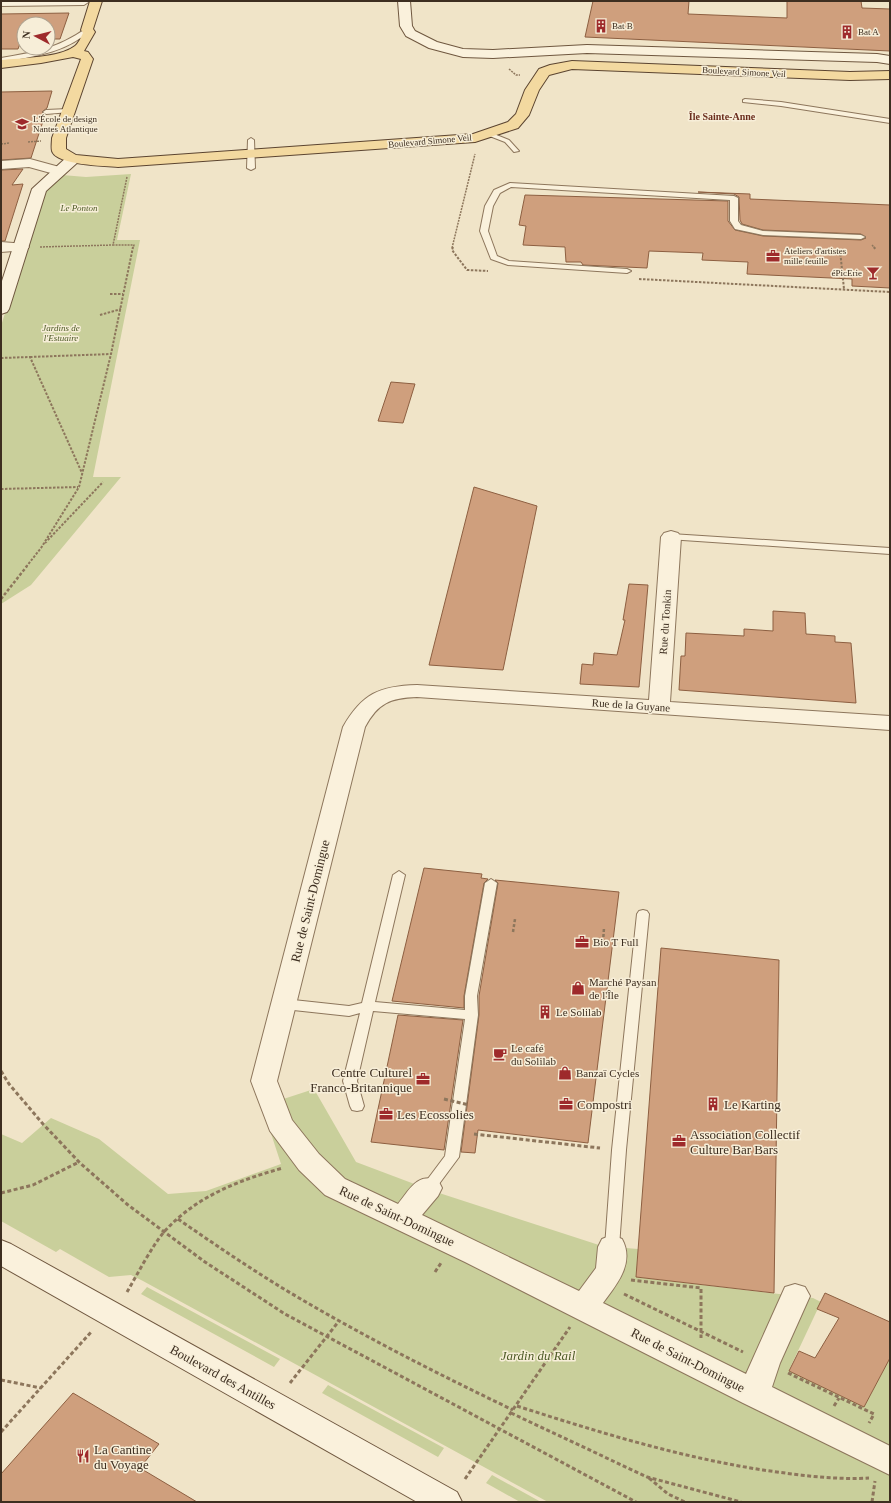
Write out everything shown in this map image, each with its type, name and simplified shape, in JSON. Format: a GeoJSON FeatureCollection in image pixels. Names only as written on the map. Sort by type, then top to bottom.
{"type":"FeatureCollection","features":[{"type":"Feature","properties":{"kind":"main road"},"geometry":{"type":"LineString","coordinates":[[1,64],[74,49],[86,40],[89,32],[87,30],[96,1]]}},
{"type":"Feature","properties":{"kind":"main road"},"geometry":{"type":"LineString","coordinates":[[56,46],[74,49],[84,55],[87,59],[68,111]]}},
{"type":"Feature","properties":{"kind":"main road"},"geometry":{"type":"LineString","coordinates":[[1,56],[16,53]]}},
{"type":"Feature","properties":{"kind":"main road","name":"Boulevard Simone Veil"},"geometry":{"type":"LineString","coordinates":[[68,111],[59,138],[59,151],[73,159],[118,163],[250,161],[451,141],[489,134],[513,125],[522,116],[532,90],[544,72],[554,68],[572,65],[850,76],[890,75]]}},
{"type":"Feature","properties":{"kind":"street"},"geometry":{"type":"LineString","coordinates":[[1,2],[84,1]]}},
{"type":"Feature","properties":{"kind":"street","name":"Boulevard Simone Veil"},"geometry":{"type":"LineString","coordinates":[[404,1],[406,26],[410,33],[433,45],[463,53],[502,54],[587,49],[877,58],[890,60]]}},
{"type":"Feature","properties":{"kind":"street"},"geometry":{"type":"LineString","coordinates":[[1,309],[39,189],[73,159]]}},
{"type":"Feature","properties":{"kind":"street"},"geometry":{"type":"LineString","coordinates":[[1,165],[30,163],[58,171]]}},
{"type":"Feature","properties":{"kind":"street"},"geometry":{"type":"LineString","coordinates":[[1,247],[20,247]]}},
{"type":"Feature","properties":{"kind":"street","name":"Rue du Tonkin"},"geometry":{"type":"LineString","coordinates":[[659,707],[671,537]]}},
{"type":"Feature","properties":{"kind":"street","name":"Rue de la Guyane"},"geometry":{"type":"LineString","coordinates":[[374,700],[385,694],[398,691],[417,691],[890,723]]}},
{"type":"Feature","properties":{"kind":"street","name":"Rue de Saint-Domingue"},"geometry":{"type":"LineString","coordinates":[[374,700],[362,712],[354,727],[264,1081],[280,1124],[309,1162],[335,1187],[584,1306],[754,1394],[883,1470]]}},
{"type":"Feature","properties":{"kind":"street"},"geometry":{"type":"LineString","coordinates":[[402,1218],[428,1188]]}},
{"type":"Feature","properties":{"kind":"street","name":"Boulevard des Antilles"},"geometry":{"type":"LineString","coordinates":[[1,1252],[446,1502]]}},
{"type":"Feature","properties":{"kind":"street"},"geometry":{"type":"LineString","coordinates":[[584,1306],[611,1259]]}},
{"type":"Feature","properties":{"kind":"street"},"geometry":{"type":"LineString","coordinates":[[754,1394],[765,1363],[796,1296]]}},
{"type":"Feature","properties":{"kind":"lane"},"geometry":{"type":"LineString","coordinates":[[1,60],[74,49]]}},
{"type":"Feature","properties":{"kind":"lane"},"geometry":{"type":"LineString","coordinates":[[745,101],[781,104],[890,121]]}},
{"type":"Feature","properties":{"kind":"lane"},"geometry":{"type":"LineString","coordinates":[[46,112],[68,111]]}},
{"type":"Feature","properties":{"kind":"lane"},"geometry":{"type":"LineString","coordinates":[[883,119],[890,112]]}},
{"type":"Feature","properties":{"kind":"lane"},"geometry":{"type":"LineString","coordinates":[[489,134],[507,141],[516,151]]}},
{"type":"Feature","properties":{"kind":"lane"},"geometry":{"type":"LineString","coordinates":[[250,161],[251,140]]}},
{"type":"Feature","properties":{"kind":"lane"},"geometry":{"type":"LineString","coordinates":[[627,271],[508,263],[494,257],[484,231],[489,206],[497,192],[510,185],[734,198],[734,221],[738,227],[743,229],[764,233],[861,237]]}},
{"type":"Feature","properties":{"kind":"lane"},"geometry":{"type":"LineString","coordinates":[[671,537],[890,551]]}},
{"type":"Feature","properties":{"kind":"lane"},"geometry":{"type":"LineString","coordinates":[[357,1106],[350,1081],[399,875]]}},
{"type":"Feature","properties":{"kind":"lane"},"geometry":{"type":"LineString","coordinates":[[428,1188],[452,1158],[472,1015],[471,996],[491,883]]}},
{"type":"Feature","properties":{"kind":"lane"},"geometry":{"type":"LineString","coordinates":[[611,1259],[619,1150],[643,914]]}},
{"type":"Feature","properties":{"kind":"lane"},"geometry":{"type":"LineString","coordinates":[[284,1004],[349,1011],[368,1006],[472,1015]]}},
{"type":"Feature","properties":{"kind":"path"},"geometry":{"type":"LineString","coordinates":[[28,142],[46,141]]}},
{"type":"Feature","properties":{"kind":"path"},"geometry":{"type":"LineString","coordinates":[[1,144],[10,143]]}},
{"type":"Feature","properties":{"kind":"path"},"geometry":{"type":"LineString","coordinates":[[476,148],[452,250],[467,270],[491,271]]}},
{"type":"Feature","properties":{"kind":"path"},"geometry":{"type":"LineString","coordinates":[[114,245],[128,171]]}},
{"type":"Feature","properties":{"kind":"path"},"geometry":{"type":"LineString","coordinates":[[20,247],[134,245],[111,354],[82,474],[78,487],[41,548]]}},
{"type":"Feature","properties":{"kind":"path"},"geometry":{"type":"LineString","coordinates":[[869,245],[873,245],[875,249]]}},
{"type":"Feature","properties":{"kind":"path"},"geometry":{"type":"LineString","coordinates":[[840,247],[844,290]]}},
{"type":"Feature","properties":{"kind":"path"},"geometry":{"type":"LineString","coordinates":[[634,279],[890,292]]}},
{"type":"Feature","properties":{"kind":"path"},"geometry":{"type":"LineString","coordinates":[[110,294],[124,294]]}},
{"type":"Feature","properties":{"kind":"path"},"geometry":{"type":"LineString","coordinates":[[100,315],[121,309]]}},
{"type":"Feature","properties":{"kind":"path"},"geometry":{"type":"LineString","coordinates":[[1,358],[111,354]]}},
{"type":"Feature","properties":{"kind":"path"},"geometry":{"type":"LineString","coordinates":[[30,357],[82,474]]}},
{"type":"Feature","properties":{"kind":"path"},"geometry":{"type":"LineString","coordinates":[[1,598],[41,548],[103,482]]}},
{"type":"Feature","properties":{"kind":"path"},"geometry":{"type":"LineString","coordinates":[[1,489],[78,487]]}},
{"type":"Feature","properties":{"kind":"path"},"geometry":{"type":"LineString","coordinates":[[513,932],[515,918]]}},
{"type":"Feature","properties":{"kind":"path"},"geometry":{"type":"LineString","coordinates":[[603,942],[604,928]]}},
{"type":"Feature","properties":{"kind":"path"},"geometry":{"type":"LineString","coordinates":[[1,1071],[9,1084],[79,1162],[163,1233],[242,1288],[285,1314],[636,1502]]}},
{"type":"Feature","properties":{"kind":"path"},"geometry":{"type":"LineString","coordinates":[[444,1099],[469,1105]]}},
{"type":"Feature","properties":{"kind":"path"},"geometry":{"type":"LineString","coordinates":[[455,1132],[619,1150]]}},
{"type":"Feature","properties":{"kind":"path"},"geometry":{"type":"LineString","coordinates":[[1,1193],[33,1184],[79,1162]]}},
{"type":"Feature","properties":{"kind":"path"},"geometry":{"type":"LineString","coordinates":[[126,1292],[163,1233],[178,1219],[209,1195],[256,1175],[309,1162]]}},
{"type":"Feature","properties":{"kind":"path"},"geometry":{"type":"LineString","coordinates":[[178,1219],[279,1286],[339,1321],[512,1412],[647,1477],[741,1502]]}},
{"type":"Feature","properties":{"kind":"path"},"geometry":{"type":"LineString","coordinates":[[611,1259],[629,1279],[701,1288],[702,1332],[697,1365]]}},
{"type":"Feature","properties":{"kind":"path"},"geometry":{"type":"LineString","coordinates":[[464,1479],[517,1406],[584,1306]]}},
{"type":"Feature","properties":{"kind":"path"},"geometry":{"type":"LineString","coordinates":[[290,1383],[339,1321]]}},
{"type":"Feature","properties":{"kind":"path"},"geometry":{"type":"LineString","coordinates":[[1,1432],[93,1330]]}},
{"type":"Feature","properties":{"kind":"path"},"geometry":{"type":"LineString","coordinates":[[1,1380],[41,1388]]}},
{"type":"Feature","properties":{"kind":"path"},"geometry":{"type":"LineString","coordinates":[[517,1406],[600,1433],[708,1460],[796,1474],[857,1479],[883,1470]]}},
{"type":"Feature","properties":{"kind":"path"},"geometry":{"type":"LineString","coordinates":[[647,1477],[668,1494],[685,1502]]}},
{"type":"Feature","properties":{"kind":"green space","name":"Jardins de l'Estuaire"},"geometry":{"type":"Polygon","coordinates":[[[131,174],[117,240],[140,240],[93,477],[121,477],[31,585],[1,604],[1,326],[41,197],[49,185],[62,175],[86,177],[131,174]]]}},
{"type":"Feature","properties":{"kind":"green space","name":"Jardin du Rail"},"geometry":{"type":"Polygon","coordinates":[[[314,1089],[356,1162],[433,1191],[602,1246],[638,1249],[636,1277],[813,1298],[821,1302],[789,1370],[864,1407],[890,1358],[890,1502],[548,1502],[143,1281],[131,1275],[109,1277],[60,1249],[56,1252],[1,1221],[1,1134],[22,1143],[51,1118],[99,1139],[168,1194],[206,1191],[281,1164],[262,1106],[314,1089]]]}},
{"type":"Feature","properties":{"kind":"green space"},"geometry":{"type":"Polygon","coordinates":[[[147,1287],[280,1359],[274,1367],[141,1294],[147,1287]]]}},
{"type":"Feature","properties":{"kind":"green space"},"geometry":{"type":"Polygon","coordinates":[[[328,1385],[444,1448],[438,1457],[322,1393],[328,1385]]]}},
{"type":"Feature","properties":{"kind":"green space"},"geometry":{"type":"Polygon","coordinates":[[[492,1475],[541,1502],[520,1502],[486,1483],[492,1475]]]}},
{"type":"Feature","properties":{"kind":"building"},"geometry":{"type":"Polygon","coordinates":[[[593,1],[689,1],[688,14],[787,18],[787,1],[861,1],[862,8],[890,9],[890,51],[585,37],[593,1]]]}},
{"type":"Feature","properties":{"kind":"building"},"geometry":{"type":"Polygon","coordinates":[[[69,13],[60,39],[56,39],[56,16],[16,16],[16,49],[1,49],[1,14],[69,13]]]}},
{"type":"Feature","properties":{"kind":"building","name":"L'École de design Nantes Atlantique"},"geometry":{"type":"Polygon","coordinates":[[[52,91],[47,108],[42,112],[45,115],[31,158],[1,160],[1,92],[52,91]]]}},
{"type":"Feature","properties":{"kind":"building"},"geometry":{"type":"Polygon","coordinates":[[[23,169],[12,185],[23,184],[5,241],[1,241],[1,170],[23,169]]]}},
{"type":"Feature","properties":{"kind":"building"},"geometry":{"type":"Polygon","coordinates":[[[698,192],[750,194],[750,199],[890,205],[890,288],[852,286],[852,279],[747,274],[748,262],[702,260],[703,253],[649,251],[647,268],[583,265],[581,262],[566,262],[565,247],[523,245],[526,226],[519,225],[525,195],[728,201],[728,221],[735,230],[763,236],[861,240],[866,238],[861,234],[763,230],[742,224],[740,220],[739,197],[734,194],[698,192]]]}},
{"type":"Feature","properties":{"kind":"building"},"geometry":{"type":"Polygon","coordinates":[[[391,382],[415,384],[403,423],[378,421],[391,382]]]}},
{"type":"Feature","properties":{"kind":"building"},"geometry":{"type":"Polygon","coordinates":[[[474,487],[537,506],[503,670],[429,665],[474,487]]]}},
{"type":"Feature","properties":{"kind":"building"},"geometry":{"type":"Polygon","coordinates":[[[629,584],[648,585],[639,687],[580,684],[582,664],[593,665],[594,653],[617,655],[625,620],[623,620],[629,584]]]}},
{"type":"Feature","properties":{"kind":"building"},"geometry":{"type":"Polygon","coordinates":[[[773,611],[805,613],[806,634],[835,636],[835,642],[851,643],[856,703],[679,690],[681,656],[685,656],[686,633],[744,636],[744,629],[773,631],[773,611]]]}},
{"type":"Feature","properties":{"kind":"building"},"geometry":{"type":"Polygon","coordinates":[[[424,868],[482,874],[481,878],[488,879],[484,883],[464,996],[464,1008],[392,1001],[424,868]]]}},
{"type":"Feature","properties":{"kind":"building","name":"Le Solilab"},"geometry":{"type":"Polygon","coordinates":[[[495,880],[619,892],[588,1143],[478,1130],[475,1153],[461,1152],[479,1015],[479,996],[498,883],[495,880]]]}},
{"type":"Feature","properties":{"kind":"building","name":"Le Karting"},"geometry":{"type":"Polygon","coordinates":[[[661,948],[779,960],[774,1293],[636,1277],[661,948]]]}},
{"type":"Feature","properties":{"kind":"building"},"geometry":{"type":"Polygon","coordinates":[[[398,1015],[463,1020],[444,1150],[371,1142],[398,1015]]]}},
{"type":"Feature","properties":{"kind":"building"},"geometry":{"type":"Polygon","coordinates":[[[825,1293],[890,1322],[890,1358],[864,1407],[789,1371],[799,1351],[815,1358],[839,1318],[817,1309],[825,1293]]]}},
{"type":"Feature","properties":{"kind":"building","name":"La Cantine du Voyage"},"geometry":{"type":"Polygon","coordinates":[[[73,1393],[159,1444],[140,1468],[197,1502],[1,1502],[1,1474],[73,1393]]]}},
{"type":"Feature","properties":{"kind":"place","name":"Bat B"},"geometry":{"type":"Point","coordinates":[601,26]}},
{"type":"Feature","properties":{"kind":"place","name":"Bat A"},"geometry":{"type":"Point","coordinates":[847,32]}},
{"type":"Feature","properties":{"kind":"place","name":"L'École de design Nantes Atlantique"},"geometry":{"type":"Point","coordinates":[22,124]}},
{"type":"Feature","properties":{"kind":"place","name":"Ateliers d'artistes mille feuille"},"geometry":{"type":"Point","coordinates":[773,256]}},
{"type":"Feature","properties":{"kind":"place","name":"éPicErie"},"geometry":{"type":"Point","coordinates":[873,273]}},
{"type":"Feature","properties":{"kind":"place","name":"Bio T Full"},"geometry":{"type":"Point","coordinates":[582,942]}},
{"type":"Feature","properties":{"kind":"place","name":"Marché Paysan de l'Île"},"geometry":{"type":"Point","coordinates":[578,988]}},
{"type":"Feature","properties":{"kind":"place","name":"Le Solilab"},"geometry":{"type":"Point","coordinates":[545,1012]}},
{"type":"Feature","properties":{"kind":"place","name":"Le café du Solilab"},"geometry":{"type":"Point","coordinates":[500,1054]}},
{"type":"Feature","properties":{"kind":"place","name":"Banzaï Cycles"},"geometry":{"type":"Point","coordinates":[565,1073]}},
{"type":"Feature","properties":{"kind":"place","name":"Centre Culturel Franco-Britannique"},"geometry":{"type":"Point","coordinates":[423,1079]}},
{"type":"Feature","properties":{"kind":"place","name":"Compostri"},"geometry":{"type":"Point","coordinates":[566,1104]}},
{"type":"Feature","properties":{"kind":"place","name":"Le Karting"},"geometry":{"type":"Point","coordinates":[713,1104]}},
{"type":"Feature","properties":{"kind":"place","name":"Les Ecossolies"},"geometry":{"type":"Point","coordinates":[386,1114]}},
{"type":"Feature","properties":{"kind":"place","name":"Association Collectif Culture Bar Bars"},"geometry":{"type":"Point","coordinates":[679,1141]}},
{"type":"Feature","properties":{"kind":"place","name":"La Cantine du Voyage"},"geometry":{"type":"Point","coordinates":[83,1456]}},
{"type":"Feature","properties":{"kind":"district","name":"Île Sainte-Anne"},"geometry":{"type":"Point","coordinates":[722,116]}},
{"type":"Feature","properties":{"kind":"park label","name":"Le Ponton"},"geometry":{"type":"Point","coordinates":[79,208]}}]}
